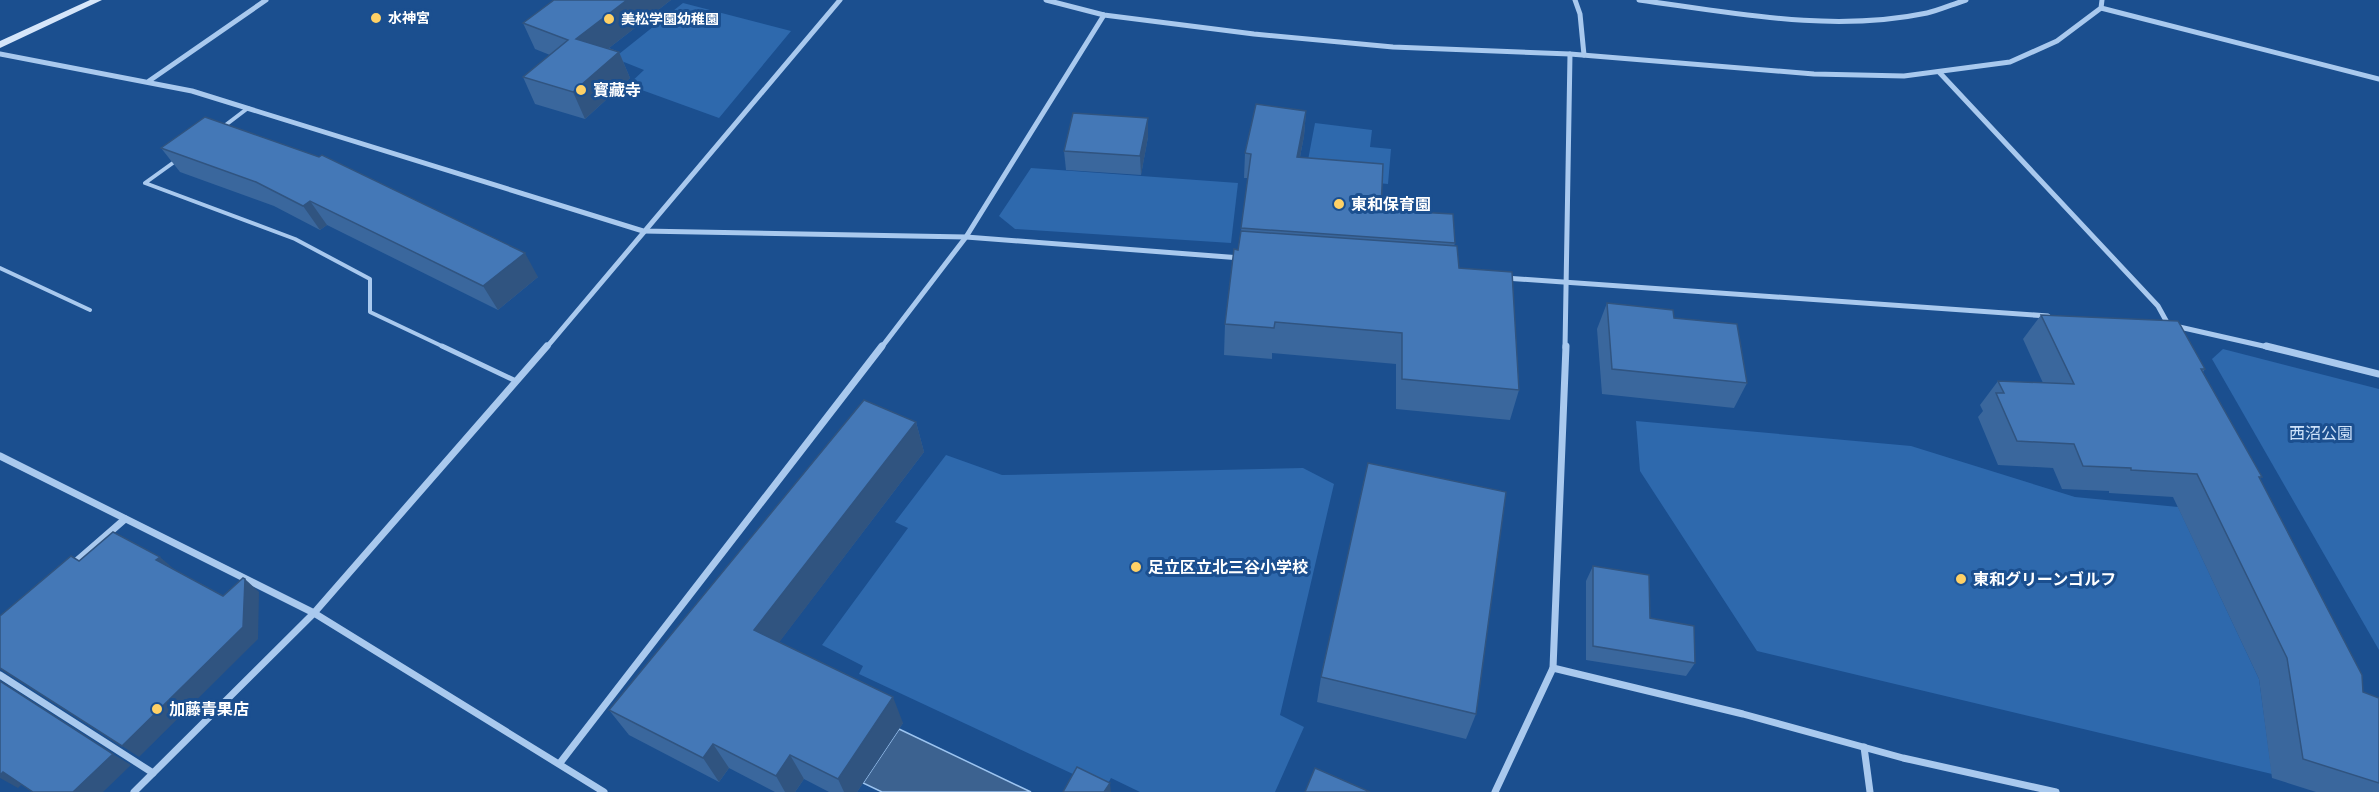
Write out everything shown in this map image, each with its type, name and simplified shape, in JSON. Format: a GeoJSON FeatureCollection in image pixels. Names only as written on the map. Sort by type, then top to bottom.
{"type":"FeatureCollection","features":[{"type":"Feature","properties":{"kind":"street"},"geometry":{"type":"LineString","coordinates":[[0,45],[97,0]]}},
{"type":"Feature","properties":{"kind":"street"},"geometry":{"type":"LineString","coordinates":[[149,81],[266,0]]}},
{"type":"Feature","properties":{"kind":"street"},"geometry":{"type":"LineString","coordinates":[[134,792],[314,613],[516,381],[840,0]]}},
{"type":"Feature","properties":{"kind":"street"},"geometry":{"type":"LineString","coordinates":[[1046,0],[1104,15],[1254,34],[1392,47],[1570,54],[1814,74],[1904,76],[2010,62],[2057,41],[2101,8],[2102,0]]}},
{"type":"Feature","properties":{"kind":"street"},"geometry":{"type":"LineString","coordinates":[[1575,0],[1580,14],[1584,55]]}},
{"type":"Feature","properties":{"kind":"street"},"geometry":{"type":"LineString","coordinates":[[1639,0],[1773,16],[1862,21],[1901,19],[1936,11],[1966,0]]}},
{"type":"Feature","properties":{"kind":"street"},"geometry":{"type":"LineString","coordinates":[[2101,8],[2379,80]]}},
{"type":"Feature","properties":{"kind":"street"},"geometry":{"type":"LineString","coordinates":[[560,763],[966,237],[1104,15]]}},
{"type":"Feature","properties":{"kind":"street"},"geometry":{"type":"LineString","coordinates":[[0,54],[149,81],[248,108],[643,231],[966,237],[1249,258]]}},
{"type":"Feature","properties":{"kind":"street"},"geometry":{"type":"LineString","coordinates":[[1495,792],[1553,668],[1568,283],[1570,54]]}},
{"type":"Feature","properties":{"kind":"street"},"geometry":{"type":"LineString","coordinates":[[1939,72],[2158,306],[2173,335]]}},
{"type":"Feature","properties":{"kind":"street"},"geometry":{"type":"LineString","coordinates":[[1497,277],[2051,316]]}},
{"type":"Feature","properties":{"kind":"street"},"geometry":{"type":"LineString","coordinates":[[2157,324],[2204,330],[2379,374]]}},
{"type":"Feature","properties":{"kind":"street"},"geometry":{"type":"LineString","coordinates":[[0,456],[314,613],[604,792]]}},
{"type":"Feature","properties":{"kind":"street"},"geometry":{"type":"LineString","coordinates":[[63,574],[125,519]]}},
{"type":"Feature","properties":{"kind":"street"},"geometry":{"type":"LineString","coordinates":[[1553,668],[1743,714],[1903,758],[2056,792]]}},
{"type":"Feature","properties":{"kind":"street"},"geometry":{"type":"LineString","coordinates":[[0,675],[153,773]]}},
{"type":"Feature","properties":{"kind":"street"},"geometry":{"type":"LineString","coordinates":[[1864,747],[1870,792]]}},
{"type":"Feature","properties":{"kind":"lane"},"geometry":{"type":"LineString","coordinates":[[220,129],[248,108]]}},
{"type":"Feature","properties":{"kind":"lane"},"geometry":{"type":"LineString","coordinates":[[182,156],[145,183],[295,239],[370,279],[370,312],[516,381]]}},
{"type":"Feature","properties":{"kind":"lane"},"geometry":{"type":"LineString","coordinates":[[0,268],[90,310]]}},
{"type":"Feature","properties":{"kind":"green space"},"geometry":{"type":"Polygon","coordinates":[[[683,3],[791,31],[719,118],[628,85],[644,70],[614,58],[683,3]]]}},
{"type":"Feature","properties":{"kind":"green space"},"geometry":{"type":"Polygon","coordinates":[[[1315,123],[1372,130],[1370,147],[1391,149],[1388,184],[1305,176],[1315,123]]]}},
{"type":"Feature","properties":{"kind":"green space"},"geometry":{"type":"Polygon","coordinates":[[[1031,168],[1238,183],[1231,243],[1015,229],[999,216],[1031,168]]]}},
{"type":"Feature","properties":{"kind":"green space","name":"西沼公園"},"geometry":{"type":"Polygon","coordinates":[[[2223,349],[2379,389],[2379,650],[2212,359],[2223,349]]]}},
{"type":"Feature","properties":{"kind":"green space","name":"東和グリーンゴルフ"},"geometry":{"type":"Polygon","coordinates":[[[1636,421],[1911,446],[2075,497],[2178,507],[2259,679],[2272,774],[1757,651],[1640,471],[1636,421]]]}},
{"type":"Feature","properties":{"kind":"green space"},"geometry":{"type":"Polygon","coordinates":[[[946,455],[1002,475],[1303,468],[1334,484],[1280,715],[1304,727],[1275,792],[1140,792],[1111,778],[1105,789],[859,674],[863,666],[822,645],[908,528],[895,522],[946,455]]]}},
{"type":"Feature","properties":{"kind":"shaded area"},"geometry":{"type":"Polygon","coordinates":[[[899,729],[1031,792],[882,792],[863,783],[899,729]]]}},
{"type":"Feature","properties":{"kind":"building"},"geometry":{"type":"Polygon","coordinates":[[[554,0],[627,0],[576,39],[619,52],[573,92],[523,77],[568,40],[523,23],[554,0]]]}},
{"type":"Feature","properties":{"kind":"building"},"geometry":{"type":"Polygon","coordinates":[[[1256,104],[1306,111],[1297,157],[1383,164],[1381,210],[1453,214],[1455,243],[1241,228],[1251,154],[1245,153],[1256,104]]]}},
{"type":"Feature","properties":{"kind":"building"},"geometry":{"type":"Polygon","coordinates":[[[1073,113],[1148,118],[1140,156],[1064,151],[1073,113]]]}},
{"type":"Feature","properties":{"kind":"building"},"geometry":{"type":"Polygon","coordinates":[[[205,117],[319,157],[322,155],[525,253],[483,286],[310,201],[303,206],[256,182],[161,148],[205,117]]]}},
{"type":"Feature","properties":{"kind":"building"},"geometry":{"type":"Polygon","coordinates":[[[1241,231],[1457,246],[1459,268],[1512,272],[1519,390],[1402,379],[1402,333],[1275,322],[1274,328],[1225,324],[1234,249],[1238,250],[1241,231]]]}},
{"type":"Feature","properties":{"kind":"building"},"geometry":{"type":"Polygon","coordinates":[[[1607,303],[1673,310],[1674,318],[1737,324],[1747,383],[1612,369],[1607,303]]]}},
{"type":"Feature","properties":{"kind":"building"},"geometry":{"type":"Polygon","coordinates":[[[2041,315],[2178,321],[2205,369],[2201,369],[2262,477],[2259,477],[2362,675],[2363,692],[2379,698],[2379,783],[2303,759],[2287,658],[2197,474],[2083,466],[2074,444],[2017,441],[1996,393],[2004,393],[1998,381],[2074,384],[2041,315]]]}},
{"type":"Feature","properties":{"kind":"building"},"geometry":{"type":"Polygon","coordinates":[[[864,400],[916,422],[754,630],[893,697],[838,779],[790,755],[776,776],[713,744],[703,758],[609,710],[864,400]]]}},
{"type":"Feature","properties":{"kind":"building"},"geometry":{"type":"Polygon","coordinates":[[[1368,463],[1506,492],[1476,714],[1321,677],[1368,463]]]}},
{"type":"Feature","properties":{"kind":"building"},"geometry":{"type":"Polygon","coordinates":[[[113,532],[160,557],[156,560],[223,596],[243,578],[245,579],[243,627],[122,746],[0,668],[0,616],[71,556],[79,561],[113,532]]]}},
{"type":"Feature","properties":{"kind":"building"},"geometry":{"type":"Polygon","coordinates":[[[1593,566],[1649,575],[1650,618],[1694,626],[1695,663],[1593,646],[1593,566]]]}},
{"type":"Feature","properties":{"kind":"building"},"geometry":{"type":"Polygon","coordinates":[[[0,681],[113,754],[73,792],[33,792],[3,772],[0,775],[0,681]]]}},
{"type":"Feature","properties":{"kind":"building"},"geometry":{"type":"Polygon","coordinates":[[[1077,767],[1110,783],[1104,792],[1063,792],[1077,767]]]}},
{"type":"Feature","properties":{"kind":"building"},"geometry":{"type":"Polygon","coordinates":[[[1315,768],[1370,792],[1305,792],[1315,768]]]}},
{"type":"Feature","properties":{"kind":"place","name":"水神宮"},"geometry":{"type":"Point","coordinates":[376,18]}},
{"type":"Feature","properties":{"kind":"place","name":"美松学園幼稚園"},"geometry":{"type":"Point","coordinates":[609,19]}},
{"type":"Feature","properties":{"kind":"place","name":"寳藏寺"},"geometry":{"type":"Point","coordinates":[581,90]}},
{"type":"Feature","properties":{"kind":"place","name":"東和保育園"},"geometry":{"type":"Point","coordinates":[1339,204]}},
{"type":"Feature","properties":{"kind":"place","name":"足立区立北三谷小学校"},"geometry":{"type":"Point","coordinates":[1136,567]}},
{"type":"Feature","properties":{"kind":"place","name":"東和グリーンゴルフ"},"geometry":{"type":"Point","coordinates":[1961,579]}},
{"type":"Feature","properties":{"kind":"place","name":"加藤青果店"},"geometry":{"type":"Point","coordinates":[157,709]}}]}
